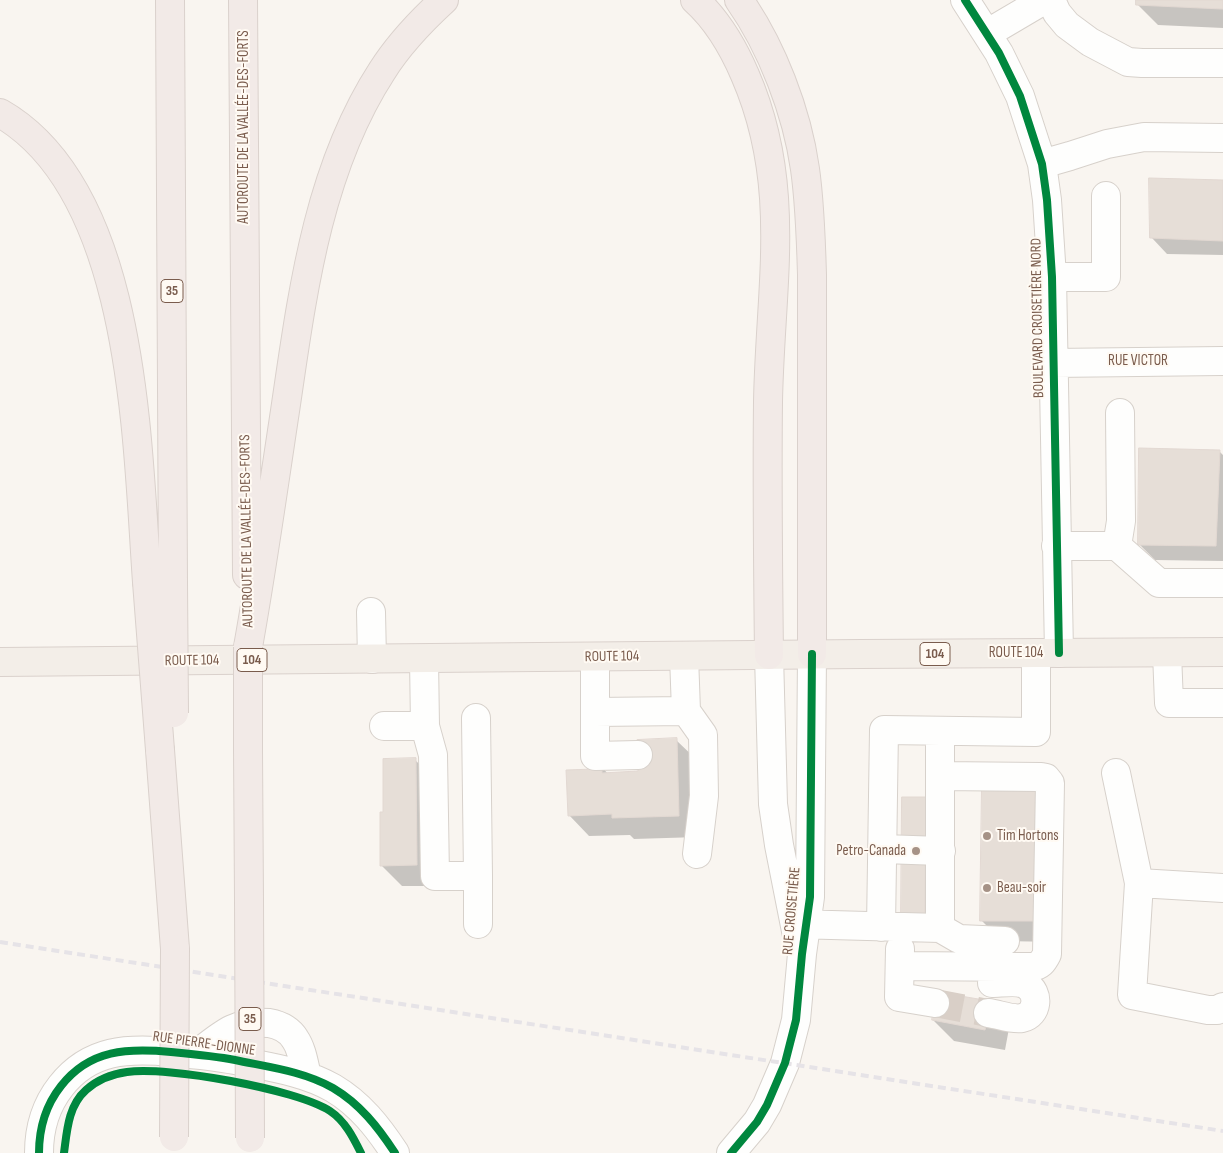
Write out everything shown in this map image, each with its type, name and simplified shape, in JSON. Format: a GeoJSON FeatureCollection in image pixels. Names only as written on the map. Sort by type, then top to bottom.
{"type":"FeatureCollection","features":[{"type":"Feature","properties":{"kind":"highway","name":"35"},"geometry":{"type":"LineString","coordinates":[[170,0],[160,582],[175,949],[174,1145]]}},
{"type":"Feature","properties":{"kind":"highway","name":"AUTOROUTE DE LA VALLÉE-DES-FORTS"},"geometry":{"type":"LineString","coordinates":[[243,0],[254,580],[248,647],[250,1146]]}},
{"type":"Feature","properties":{"kind":"highway"},"geometry":{"type":"LineString","coordinates":[[254,580],[298,328],[319,222],[326,198],[345,144],[370,90],[406,38],[444,0]]}},
{"type":"Feature","properties":{"kind":"highway"},"geometry":{"type":"LineString","coordinates":[[694,0],[721,31],[746,77],[762,124],[773,179],[776,250],[768,401],[769,654]]}},
{"type":"Feature","properties":{"kind":"highway"},"geometry":{"type":"LineString","coordinates":[[739,0],[768,50],[786,97],[801,146],[808,192],[812,328],[812,654]]}},
{"type":"Feature","properties":{"kind":"highway"},"geometry":{"type":"LineString","coordinates":[[0,113],[34,138],[57,164],[85,212],[108,275],[122,329],[160,582]]}},
{"type":"Feature","properties":{"kind":"main road","name":"ROUTE 104"},"geometry":{"type":"LineString","coordinates":[[0,662],[769,654],[1223,652]]}},
{"type":"Feature","properties":{"kind":"street","name":"BOULEVARD CROISETIÈRE NORD"},"geometry":{"type":"LineString","coordinates":[[940,731],[1036,732],[1047,653],[1056,546],[1052,277],[1048,207],[1042,164],[1020,96],[1010,73],[988,33],[965,0]]}},
{"type":"Feature","properties":{"kind":"street"},"geometry":{"type":"LineString","coordinates":[[988,33],[1044,0]]}},
{"type":"Feature","properties":{"kind":"street"},"geometry":{"type":"LineString","coordinates":[[1050,0],[1057,13],[1067,25],[1090,42],[1128,62],[1223,63]]}},
{"type":"Feature","properties":{"kind":"street"},"geometry":{"type":"LineString","coordinates":[[1042,164],[1107,144],[1144,137],[1223,138]]}},
{"type":"Feature","properties":{"kind":"street"},"geometry":{"type":"LineString","coordinates":[[1052,277],[1106,277],[1106,196]]}},
{"type":"Feature","properties":{"kind":"street","name":"RUE VICTOR"},"geometry":{"type":"LineString","coordinates":[[1053,362],[1223,361]]}},
{"type":"Feature","properties":{"kind":"street"},"geometry":{"type":"LineString","coordinates":[[1117,546],[1121,521],[1120,414]]}},
{"type":"Feature","properties":{"kind":"street"},"geometry":{"type":"LineString","coordinates":[[1056,546],[1117,546],[1159,583],[1223,583]]}},
{"type":"Feature","properties":{"kind":"street"},"geometry":{"type":"LineString","coordinates":[[371,612],[372,659]]}},
{"type":"Feature","properties":{"kind":"street"},"geometry":{"type":"LineString","coordinates":[[1167,652],[1169,703],[1223,703]]}},
{"type":"Feature","properties":{"kind":"street","name":"RUE CROISETIÈRE"},"geometry":{"type":"LineString","coordinates":[[731,1153],[762,1114],[785,1064],[796,1020],[801,976],[800,924],[779,846],[773,804],[769,654]]}},
{"type":"Feature","properties":{"kind":"street","name":"RUE CROISETIÈRE"},"geometry":{"type":"LineString","coordinates":[[800,924],[810,897],[812,654]]}},
{"type":"Feature","properties":{"kind":"street"},"geometry":{"type":"LineString","coordinates":[[684,656],[686,711],[703,735],[704,796],[697,854]]}},
{"type":"Feature","properties":{"kind":"street"},"geometry":{"type":"LineString","coordinates":[[595,657],[595,756],[638,755]]}},
{"type":"Feature","properties":{"kind":"street"},"geometry":{"type":"LineString","coordinates":[[424,659],[425,726],[433,755],[434,876],[478,876]]}},
{"type":"Feature","properties":{"kind":"street"},"geometry":{"type":"LineString","coordinates":[[595,712],[686,711]]}},
{"type":"Feature","properties":{"kind":"street"},"geometry":{"type":"LineString","coordinates":[[476,718],[478,924]]}},
{"type":"Feature","properties":{"kind":"street"},"geometry":{"type":"LineString","coordinates":[[384,726],[425,726]]}},
{"type":"Feature","properties":{"kind":"street"},"geometry":{"type":"LineString","coordinates":[[935,1003],[900,981],[891,927],[882,849],[884,730],[940,731],[940,928]]}},
{"type":"Feature","properties":{"kind":"street"},"geometry":{"type":"LineString","coordinates":[[433,770],[476,770]]}},
{"type":"Feature","properties":{"kind":"street"},"geometry":{"type":"LineString","coordinates":[[1116,774],[1139,883],[1132,995],[1208,1010],[1216,1010],[1223,1007]]}},
{"type":"Feature","properties":{"kind":"street"},"geometry":{"type":"LineString","coordinates":[[900,981],[1037,966],[1047,954],[1050,783],[1046,778],[1041,777],[940,776]]}},
{"type":"Feature","properties":{"kind":"street"},"geometry":{"type":"LineString","coordinates":[[882,849],[941,851]]}},
{"type":"Feature","properties":{"kind":"street"},"geometry":{"type":"LineString","coordinates":[[1139,883],[1223,888]]}},
{"type":"Feature","properties":{"kind":"street"},"geometry":{"type":"LineString","coordinates":[[800,924],[940,928],[959,939],[1005,940]]}},
{"type":"Feature","properties":{"kind":"street"},"geometry":{"type":"LineString","coordinates":[[900,981],[1023,984],[1034,993],[1034,1007],[1025,1017],[1020,1018],[988,1012]]}},
{"type":"Feature","properties":{"kind":"street"},"geometry":{"type":"LineString","coordinates":[[196,1054],[216,1038],[237,1026],[252,1022],[278,1024],[288,1030],[295,1039],[300,1050],[306,1076]]}},
{"type":"Feature","properties":{"kind":"street","name":"RUE PIERRE-DIONNE"},"geometry":{"type":"LineString","coordinates":[[39,1153],[43,1121],[49,1105],[65,1081],[82,1065],[106,1054],[123,1051],[152,1050],[196,1054],[266,1066],[306,1076],[332,1088],[355,1103],[374,1123],[395,1153]]}},
{"type":"Feature","properties":{"kind":"building"},"geometry":{"type":"Polygon","coordinates":[[[1136,0],[1223,0],[1223,9],[1136,5],[1136,0]]]}},
{"type":"Feature","properties":{"kind":"building"},"geometry":{"type":"Polygon","coordinates":[[[1149,178],[1223,180],[1223,241],[1150,238],[1149,178]]]}},
{"type":"Feature","properties":{"kind":"building"},"geometry":{"type":"Polygon","coordinates":[[[1139,448],[1220,450],[1216,546],[1138,545],[1139,448]]]}},
{"type":"Feature","properties":{"kind":"building"},"geometry":{"type":"Polygon","coordinates":[[[677,738],[679,816],[612,818],[612,814],[568,816],[566,770],[594,769],[602,766],[602,773],[638,771],[637,740],[677,738]]]}},
{"type":"Feature","properties":{"kind":"building"},"geometry":{"type":"Polygon","coordinates":[[[416,758],[417,865],[380,866],[380,812],[383,812],[383,759],[416,758]]]}},
{"type":"Feature","properties":{"kind":"building"},"geometry":{"type":"Polygon","coordinates":[[[982,784],[1039,785],[1037,921],[980,921],[982,784]]]}},
{"type":"Feature","properties":{"kind":"building"},"geometry":{"type":"Polygon","coordinates":[[[902,797],[926,797],[925,917],[901,917],[902,797]]]}},
{"type":"Feature","properties":{"kind":"building"},"geometry":{"type":"Polygon","coordinates":[[[937,992],[990,1001],[985,1030],[932,1020],[937,992]]]}},
{"type":"Feature","properties":{"kind":"tunnel"},"geometry":{"type":"LineString","coordinates":[[935,1003],[988,1013]]}},
{"type":"Feature","properties":{"kind":"railway"},"geometry":{"type":"LineString","coordinates":[[0,942],[1223,1131]]}},
{"type":"Feature","properties":{"kind":"cycle path"},"geometry":{"type":"LineString","coordinates":[[965,0],[999,53],[1020,96],[1042,164],[1047,200],[1052,277],[1059,653]]}},
{"type":"Feature","properties":{"kind":"cycle path"},"geometry":{"type":"LineString","coordinates":[[731,1153],[757,1122],[767,1105],[785,1063],[796,1020],[802,954],[810,897],[812,654]]}},
{"type":"Feature","properties":{"kind":"cycle path"},"geometry":{"type":"LineString","coordinates":[[39,1153],[40,1135],[47,1109],[56,1093],[72,1074],[97,1058],[125,1051],[140,1050],[203,1055],[285,1070],[310,1077],[333,1088],[352,1101],[375,1125],[395,1153]]}},
{"type":"Feature","properties":{"kind":"cycle path"},"geometry":{"type":"LineString","coordinates":[[64,1153],[69,1119],[80,1096],[95,1083],[110,1076],[127,1072],[146,1071],[171,1072],[231,1081],[261,1087],[313,1103],[330,1111],[344,1124],[361,1153]]}},
{"type":"Feature","properties":{"kind":"place","name":"Tim Hortons"},"geometry":{"type":"Point","coordinates":[987,836]}},
{"type":"Feature","properties":{"kind":"place","name":"Petro-Canada"},"geometry":{"type":"Point","coordinates":[916,851]}},
{"type":"Feature","properties":{"kind":"place","name":"Beau-soir"},"geometry":{"type":"Point","coordinates":[987,888]}}]}
